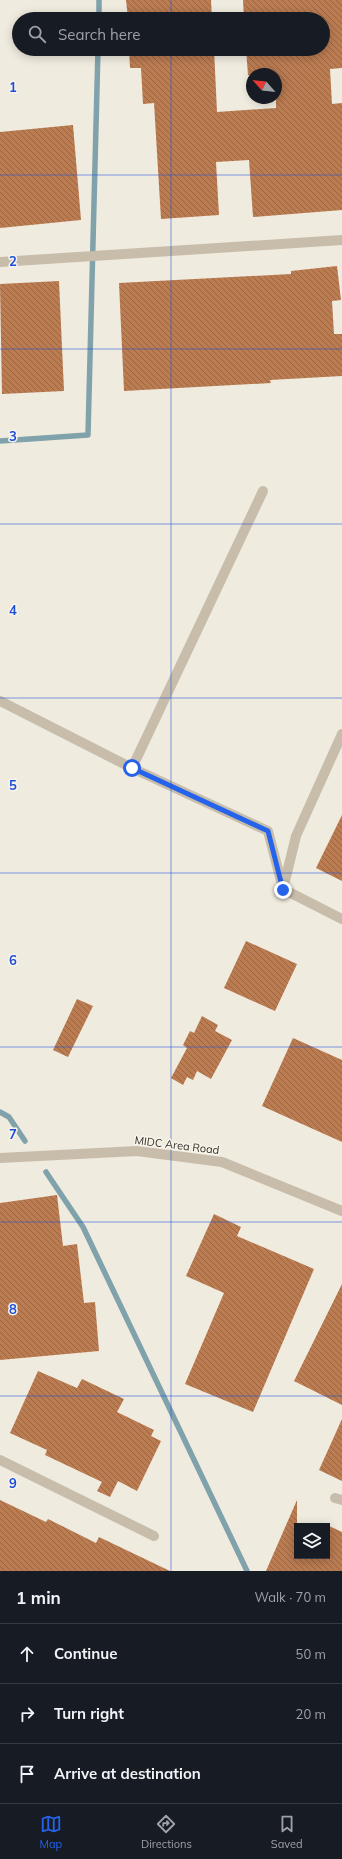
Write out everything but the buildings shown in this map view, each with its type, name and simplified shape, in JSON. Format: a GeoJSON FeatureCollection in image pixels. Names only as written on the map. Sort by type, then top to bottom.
{"type":"FeatureCollection","features":[{"type":"Feature","properties":{"kind":"street"},"geometry":{"type":"LineString","coordinates":[[0,262],[342,240]]}},
{"type":"Feature","properties":{"kind":"street"},"geometry":{"type":"LineString","coordinates":[[132,768],[263,491]]}},
{"type":"Feature","properties":{"kind":"street"},"geometry":{"type":"LineString","coordinates":[[0,701],[132,768],[268,831],[283,890],[342,919]]}},
{"type":"Feature","properties":{"kind":"street"},"geometry":{"type":"LineString","coordinates":[[283,890],[296,836],[342,734]]}},
{"type":"Feature","properties":{"kind":"street","name":"MIDC Area Road"},"geometry":{"type":"LineString","coordinates":[[0,1158],[136,1151],[222,1162],[342,1211]]}},
{"type":"Feature","properties":{"kind":"street"},"geometry":{"type":"LineString","coordinates":[[0,1460],[154,1536]]}},
{"type":"Feature","properties":{"kind":"waterway"},"geometry":{"type":"LineString","coordinates":[[99,0],[99,12]]}},
{"type":"Feature","properties":{"kind":"waterway"},"geometry":{"type":"LineString","coordinates":[[0,441],[88,435],[98,56]]}},
{"type":"Feature","properties":{"kind":"waterway"},"geometry":{"type":"LineString","coordinates":[[0,1112],[9,1117],[25,1141]]}},
{"type":"Feature","properties":{"kind":"waterway"},"geometry":{"type":"LineString","coordinates":[[46,1172],[83,1227],[247,1571]]}},
{"type":"Feature","properties":{"kind":"route"},"geometry":{"type":"LineString","coordinates":[[132,768],[268,831],[283,890]]}}]}
